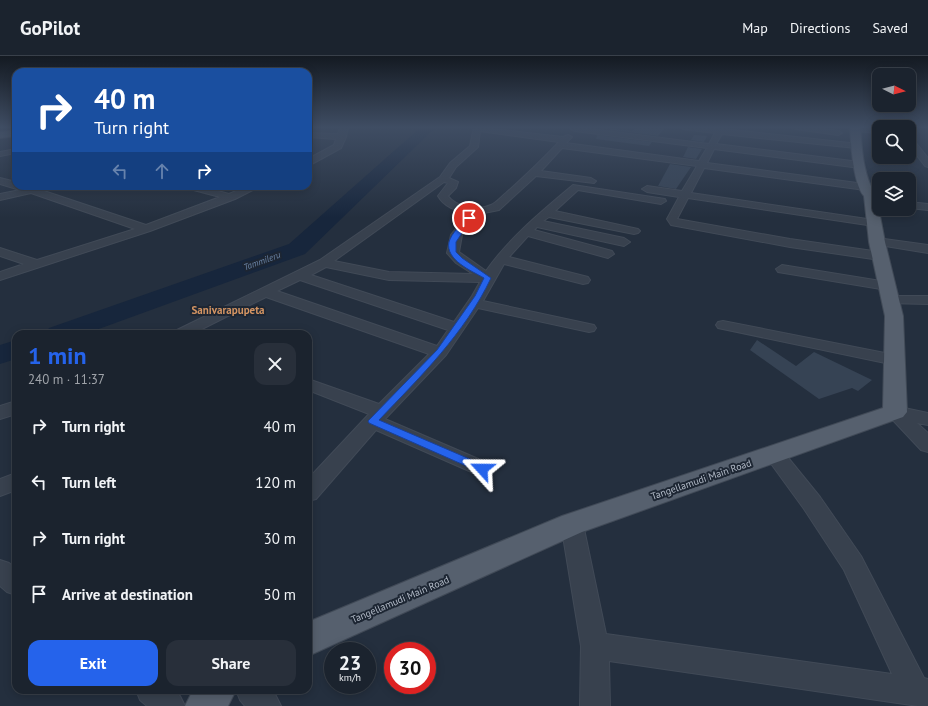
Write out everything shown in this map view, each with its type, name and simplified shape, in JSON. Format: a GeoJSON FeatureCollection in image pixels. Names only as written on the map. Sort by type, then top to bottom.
{"type":"FeatureCollection","features":[{"type":"Feature","properties":{"kind":"main road"},"geometry":{"type":"LineString","coordinates":[[859,157],[872,208]]}},
{"type":"Feature","properties":{"kind":"main road"},"geometry":{"type":"LineString","coordinates":[[874,216],[894,316],[895,412]]}},
{"type":"Feature","properties":{"kind":"main road","name":"Tangellamudi Main Road"},"geometry":{"type":"LineString","coordinates":[[312,636],[572,524],[895,412]]}},
{"type":"Feature","properties":{"kind":"main road"},"geometry":{"type":"LineString","coordinates":[[204,706],[214,694]]}},
{"type":"Feature","properties":{"kind":"street"},"geometry":{"type":"LineString","coordinates":[[188,330],[324,263],[443,179],[453,166],[463,157]]}},
{"type":"Feature","properties":{"kind":"street"},"geometry":{"type":"LineString","coordinates":[[443,179],[453,182],[451,188],[443,196],[444,200],[453,206],[476,211],[495,208],[549,157]]}},
{"type":"Feature","properties":{"kind":"street"},"geometry":{"type":"LineString","coordinates":[[653,157],[701,165],[872,214]]}},
{"type":"Feature","properties":{"kind":"street"},"geometry":{"type":"LineString","coordinates":[[705,157],[672,219],[675,223],[783,242],[872,216]]}},
{"type":"Feature","properties":{"kind":"street"},"geometry":{"type":"LineString","coordinates":[[800,157],[860,165]]}},
{"type":"Feature","properties":{"kind":"street"},"geometry":{"type":"LineString","coordinates":[[534,173],[569,197],[637,227]]}},
{"type":"Feature","properties":{"kind":"street"},"geometry":{"type":"LineString","coordinates":[[0,181],[12,185]]}},
{"type":"Feature","properties":{"kind":"street"},"geometry":{"type":"LineString","coordinates":[[0,197],[32,190],[146,229]]}},
{"type":"Feature","properties":{"kind":"street"},"geometry":{"type":"LineString","coordinates":[[205,190],[231,196]]}},
{"type":"Feature","properties":{"kind":"street"},"geometry":{"type":"LineString","coordinates":[[0,276],[146,229],[246,190]]}},
{"type":"Feature","properties":{"kind":"street"},"geometry":{"type":"LineString","coordinates":[[312,489],[377,416],[440,352],[458,328],[501,259],[530,227],[569,197],[685,195],[872,215]]}},
{"type":"Feature","properties":{"kind":"street"},"geometry":{"type":"LineString","coordinates":[[569,197],[661,201]]}},
{"type":"Feature","properties":{"kind":"street"},"geometry":{"type":"LineString","coordinates":[[916,206],[928,207]]}},
{"type":"Feature","properties":{"kind":"street"},"geometry":{"type":"LineString","coordinates":[[476,211],[463,225],[452,242],[453,253],[460,260],[488,278]]}},
{"type":"Feature","properties":{"kind":"street"},"geometry":{"type":"LineString","coordinates":[[876,216],[928,249]]}},
{"type":"Feature","properties":{"kind":"street"},"geometry":{"type":"LineString","coordinates":[[530,227],[624,242]]}},
{"type":"Feature","properties":{"kind":"street"},"geometry":{"type":"LineString","coordinates":[[530,227],[608,254]]}},
{"type":"Feature","properties":{"kind":"street"},"geometry":{"type":"LineString","coordinates":[[0,252],[37,264]]}},
{"type":"Feature","properties":{"kind":"street"},"geometry":{"type":"LineString","coordinates":[[501,259],[583,280]]}},
{"type":"Feature","properties":{"kind":"street"},"geometry":{"type":"LineString","coordinates":[[324,263],[389,276],[488,278]]}},
{"type":"Feature","properties":{"kind":"street"},"geometry":{"type":"LineString","coordinates":[[782,269],[889,293],[928,300]]}},
{"type":"Feature","properties":{"kind":"street"},"geometry":{"type":"LineString","coordinates":[[299,276],[458,328]]}},
{"type":"Feature","properties":{"kind":"street"},"geometry":{"type":"LineString","coordinates":[[266,292],[440,352]]}},
{"type":"Feature","properties":{"kind":"street"},"geometry":{"type":"LineString","coordinates":[[474,303],[589,328]]}},
{"type":"Feature","properties":{"kind":"street"},"geometry":{"type":"LineString","coordinates":[[723,325],[894,360]]}},
{"type":"Feature","properties":{"kind":"street"},"geometry":{"type":"LineString","coordinates":[[312,386],[377,416],[482,469]]}},
{"type":"Feature","properties":{"kind":"street"},"geometry":{"type":"LineString","coordinates":[[895,412],[928,419]]}},
{"type":"Feature","properties":{"kind":"street"},"geometry":{"type":"LineString","coordinates":[[895,412],[928,445]]}},
{"type":"Feature","properties":{"kind":"street"},"geometry":{"type":"LineString","coordinates":[[774,454],[812,503],[853,563],[922,692]]}},
{"type":"Feature","properties":{"kind":"street"},"geometry":{"type":"LineString","coordinates":[[0,488],[12,483]]}},
{"type":"Feature","properties":{"kind":"street"},"geometry":{"type":"LineString","coordinates":[[572,524],[595,646],[595,706]]}},
{"type":"Feature","properties":{"kind":"street"},"geometry":{"type":"LineString","coordinates":[[0,571],[12,581]]}},
{"type":"Feature","properties":{"kind":"street"},"geometry":{"type":"LineString","coordinates":[[595,646],[922,692]]}},
{"type":"Feature","properties":{"kind":"street"},"geometry":{"type":"LineString","coordinates":[[155,694],[170,706]]}},
{"type":"Feature","properties":{"kind":"street"},"geometry":{"type":"LineString","coordinates":[[254,694],[266,706]]}},
{"type":"Feature","properties":{"kind":"building"},"geometry":{"type":"Polygon","coordinates":[[[670,164],[691,167],[676,189],[658,186],[670,164]]]}},
{"type":"Feature","properties":{"kind":"building"},"geometry":{"type":"Polygon","coordinates":[[[757,340],[796,366],[814,352],[872,380],[858,391],[852,388],[819,399],[750,350],[757,340]]]}},
{"type":"Feature","properties":{"kind":"waterway","name":"Tammileru"},"geometry":{"type":"LineString","coordinates":[[70,330],[297,249],[396,157]]}},
{"type":"Feature","properties":{"kind":"waterway","name":"Tammileru"},"geometry":{"type":"LineString","coordinates":[[0,355],[12,350]]}},
{"type":"Feature","properties":{"kind":"district","name":"Sanivarapupeta"},"geometry":{"type":"Point","coordinates":[228,310]}},
{"type":"Feature","properties":{"kind":"route"},"geometry":{"type":"LineString","coordinates":[[469,218],[452,242],[453,253],[460,260],[488,278],[479,296],[440,352],[373,421],[482,469]]}}]}
